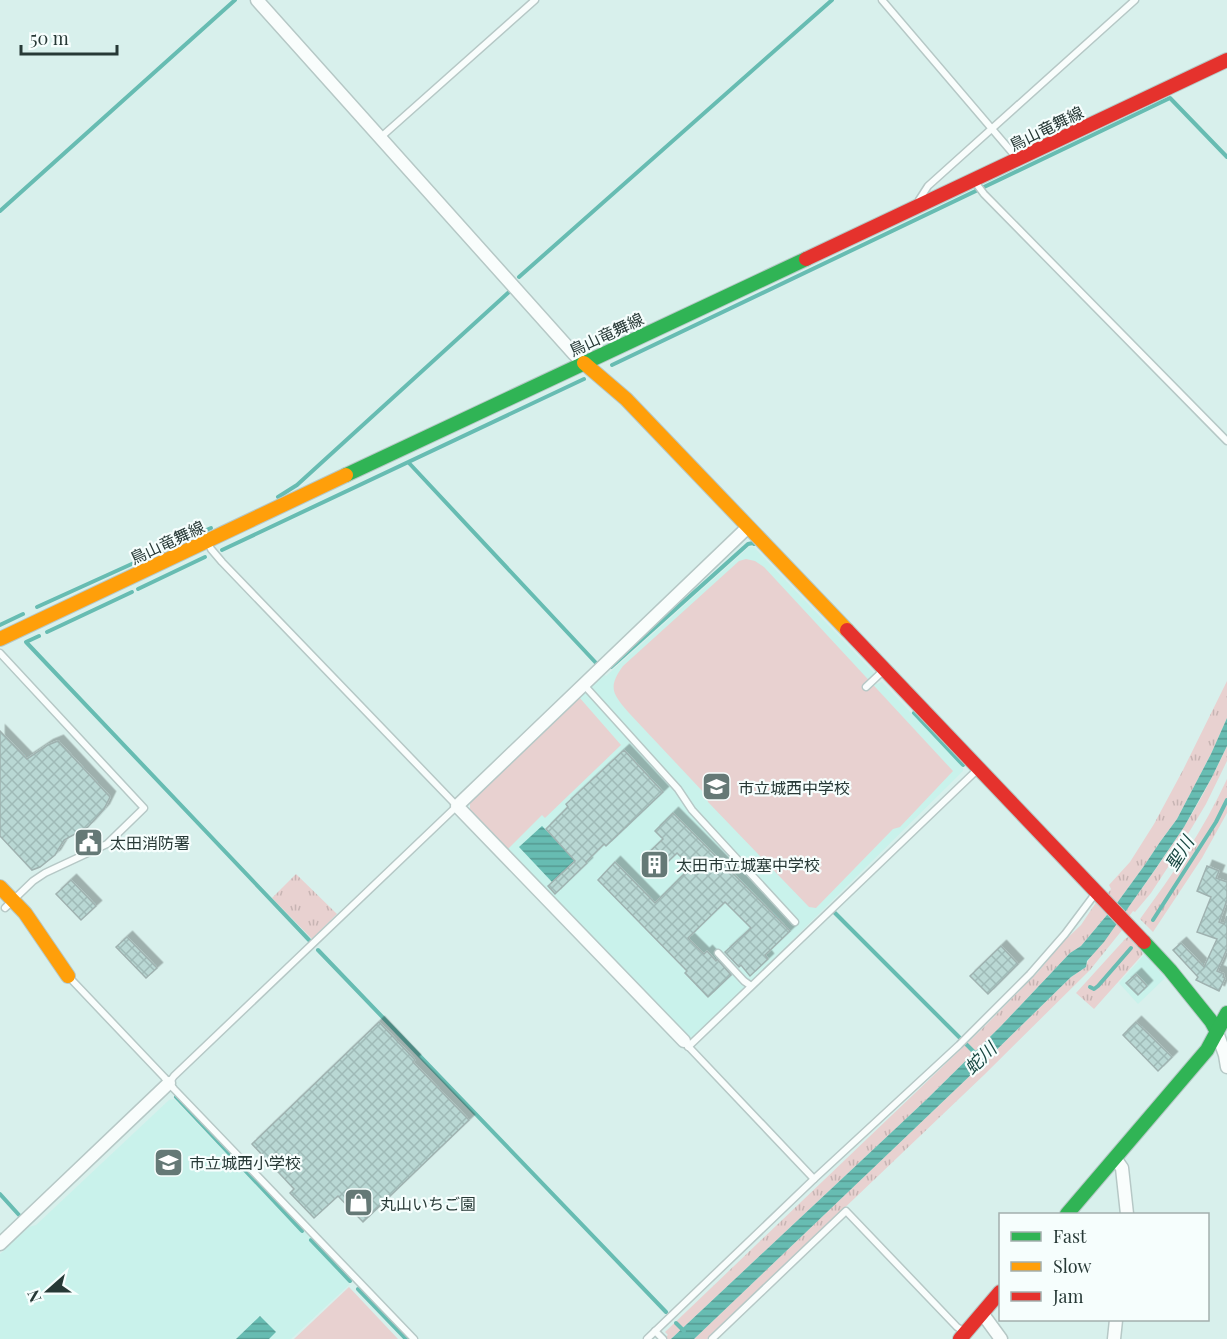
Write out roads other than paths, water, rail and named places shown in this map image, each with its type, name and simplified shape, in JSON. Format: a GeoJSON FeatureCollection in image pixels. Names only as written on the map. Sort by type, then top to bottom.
{"type":"FeatureCollection","features":[{"type":"Feature","properties":{"kind":"main road","name":"鳥山竜舞線"},"geometry":{"type":"LineString","coordinates":[[0,639],[1227,60]]}},
{"type":"Feature","properties":{"kind":"main road"},"geometry":{"type":"LineString","coordinates":[[584,363],[626,399],[882,671],[1127,923],[1170,970],[1211,1021],[1217,1032]]}},
{"type":"Feature","properties":{"kind":"main road"},"geometry":{"type":"LineString","coordinates":[[0,888],[6,904],[68,976]]}},
{"type":"Feature","properties":{"kind":"main road"},"geometry":{"type":"LineString","coordinates":[[1069,1213],[1207,1050],[1227,1013]]}},
{"type":"Feature","properties":{"kind":"main road"},"geometry":{"type":"LineString","coordinates":[[963,1336],[999,1293]]}},
{"type":"Feature","properties":{"kind":"street"},"geometry":{"type":"LineString","coordinates":[[258,0],[584,363]]}},
{"type":"Feature","properties":{"kind":"street"},"geometry":{"type":"LineString","coordinates":[[686,1044],[457,806],[748,527]]}},
{"type":"Feature","properties":{"kind":"street"},"geometry":{"type":"LineString","coordinates":[[1217,1032],[1227,1067]]}},
{"type":"Feature","properties":{"kind":"street"},"geometry":{"type":"LineString","coordinates":[[0,1244],[169,1083]]}},
{"type":"Feature","properties":{"kind":"street"},"geometry":{"type":"LineString","coordinates":[[1115,1158],[1122,1168],[1127,1213]]}},
{"type":"Feature","properties":{"kind":"street"},"geometry":{"type":"LineString","coordinates":[[982,1314],[1001,1339]]}},
{"type":"Feature","properties":{"kind":"street"},"geometry":{"type":"LineString","coordinates":[[1114,1339],[1116,1321]]}},
{"type":"Feature","properties":{"kind":"lane"},"geometry":{"type":"LineString","coordinates":[[380,138],[535,0]]}},
{"type":"Feature","properties":{"kind":"lane"},"geometry":{"type":"LineString","coordinates":[[882,0],[1018,160]]}},
{"type":"Feature","properties":{"kind":"lane"},"geometry":{"type":"LineString","coordinates":[[914,208],[928,186],[1135,0]]}},
{"type":"Feature","properties":{"kind":"lane"},"geometry":{"type":"LineString","coordinates":[[976,180],[984,194],[1227,441]]}},
{"type":"Feature","properties":{"kind":"lane"},"geometry":{"type":"LineString","coordinates":[[169,1083],[457,806],[222,562],[207,541]]}},
{"type":"Feature","properties":{"kind":"lane"},"geometry":{"type":"LineString","coordinates":[[0,653],[144,808],[107,844],[45,873],[6,904]]}},
{"type":"Feature","properties":{"kind":"lane"},"geometry":{"type":"LineString","coordinates":[[866,687],[882,671]]}},
{"type":"Feature","properties":{"kind":"lane"},"geometry":{"type":"LineString","coordinates":[[583,685],[678,789],[692,810],[795,922]]}},
{"type":"Feature","properties":{"kind":"lane"},"geometry":{"type":"LineString","coordinates":[[814,1179],[686,1044],[751,986],[978,768]]}},
{"type":"Feature","properties":{"kind":"lane"},"geometry":{"type":"LineString","coordinates":[[647,1339],[659,1335],[814,1179],[959,1045],[1030,974],[1099,894]]}},
{"type":"Feature","properties":{"kind":"lane"},"geometry":{"type":"LineString","coordinates":[[718,954],[751,986]]}},
{"type":"Feature","properties":{"kind":"lane"},"geometry":{"type":"LineString","coordinates":[[68,976],[414,1339]]}},
{"type":"Feature","properties":{"kind":"lane"},"geometry":{"type":"LineString","coordinates":[[712,1339],[846,1211],[963,1336]]}},
{"type":"Feature","properties":{"kind":"water","name":"蛇川"},"geometry":{"type":"Polygon","coordinates":[[[1227,718],[1227,746],[1184,827],[1104,942],[1087,961],[1086,967],[1071,977],[694,1339],[671,1339],[926,1100],[1070,953],[1081,946],[1117,903],[1177,819],[1227,718]]]}},
{"type":"Feature","properties":{"kind":"water"},"geometry":{"type":"Polygon","coordinates":[[[542,826],[575,860],[552,882],[519,847],[542,826]]]}},
{"type":"Feature","properties":{"kind":"water"},"geometry":{"type":"Polygon","coordinates":[[[260,1316],[276,1332],[269,1339],[236,1339],[260,1316]]]}},
{"type":"Feature","properties":{"kind":"waterway"},"geometry":{"type":"LineString","coordinates":[[0,211],[235,0]]}},
{"type":"Feature","properties":{"kind":"waterway"},"geometry":{"type":"LineString","coordinates":[[519,277],[832,0]]}},
{"type":"Feature","properties":{"kind":"waterway"},"geometry":{"type":"LineString","coordinates":[[612,365],[1170,98],[1227,157]]}},
{"type":"Feature","properties":{"kind":"waterway"},"geometry":{"type":"LineString","coordinates":[[278,497],[297,485],[509,292]]}},
{"type":"Feature","properties":{"kind":"waterway"},"geometry":{"type":"LineString","coordinates":[[222,550],[584,379]]}},
{"type":"Feature","properties":{"kind":"waterway"},"geometry":{"type":"LineString","coordinates":[[409,463],[597,664]]}},
{"type":"Feature","properties":{"kind":"waterway"},"geometry":{"type":"LineString","coordinates":[[37,607],[211,528]]}},
{"type":"Feature","properties":{"kind":"waterway"},"geometry":{"type":"LineString","coordinates":[[611,667],[748,544],[754,544]]}},
{"type":"Feature","properties":{"kind":"waterway"},"geometry":{"type":"LineString","coordinates":[[138,589],[205,557]]}},
{"type":"Feature","properties":{"kind":"waterway"},"geometry":{"type":"LineString","coordinates":[[47,632],[132,592]]}},
{"type":"Feature","properties":{"kind":"waterway"},"geometry":{"type":"LineString","coordinates":[[0,625],[23,614]]}},
{"type":"Feature","properties":{"kind":"waterway"},"geometry":{"type":"LineString","coordinates":[[39,636],[26,642],[309,940]]}},
{"type":"Feature","properties":{"kind":"waterway"},"geometry":{"type":"LineString","coordinates":[[914,713],[963,765]]}},
{"type":"Feature","properties":{"kind":"waterway","name":"聖川"},"geometry":{"type":"LineString","coordinates":[[1153,920],[1216,822],[1227,800]]}},
{"type":"Feature","properties":{"kind":"waterway","name":"蛇川"},"geometry":{"type":"LineString","coordinates":[[834,912],[978,1056]]}},
{"type":"Feature","properties":{"kind":"waterway","name":"聖川"},"geometry":{"type":"LineString","coordinates":[[1090,987],[1094,989],[1098,986],[1131,948]]}},
{"type":"Feature","properties":{"kind":"waterway"},"geometry":{"type":"LineString","coordinates":[[318,950],[666,1312]]}},
{"type":"Feature","properties":{"kind":"waterway"},"geometry":{"type":"LineString","coordinates":[[176,1097],[302,1231]]}},
{"type":"Feature","properties":{"kind":"waterway"},"geometry":{"type":"LineString","coordinates":[[0,1194],[19,1215]]}},
{"type":"Feature","properties":{"kind":"waterway"},"geometry":{"type":"LineString","coordinates":[[311,1240],[350,1281]]}},
{"type":"Feature","properties":{"kind":"waterway"},"geometry":{"type":"LineString","coordinates":[[358,1289],[406,1339]]}},
{"type":"Feature","properties":{"kind":"waterway"},"geometry":{"type":"LineString","coordinates":[[676,1323],[684,1331]]}},
{"type":"Feature","properties":{"kind":"place","name":"市立城西中学校"},"geometry":{"type":"Point","coordinates":[717,787]}},
{"type":"Feature","properties":{"kind":"place","name":"太田消防署"},"geometry":{"type":"Point","coordinates":[89,842]}},
{"type":"Feature","properties":{"kind":"place","name":"太田市立城塞中学校"},"geometry":{"type":"Point","coordinates":[655,864]}},
{"type":"Feature","properties":{"kind":"place","name":"市立城西小学校"},"geometry":{"type":"Point","coordinates":[168,1162]}},
{"type":"Feature","properties":{"kind":"place","name":"丸山いちご園"},"geometry":{"type":"Point","coordinates":[359,1203]}}]}
